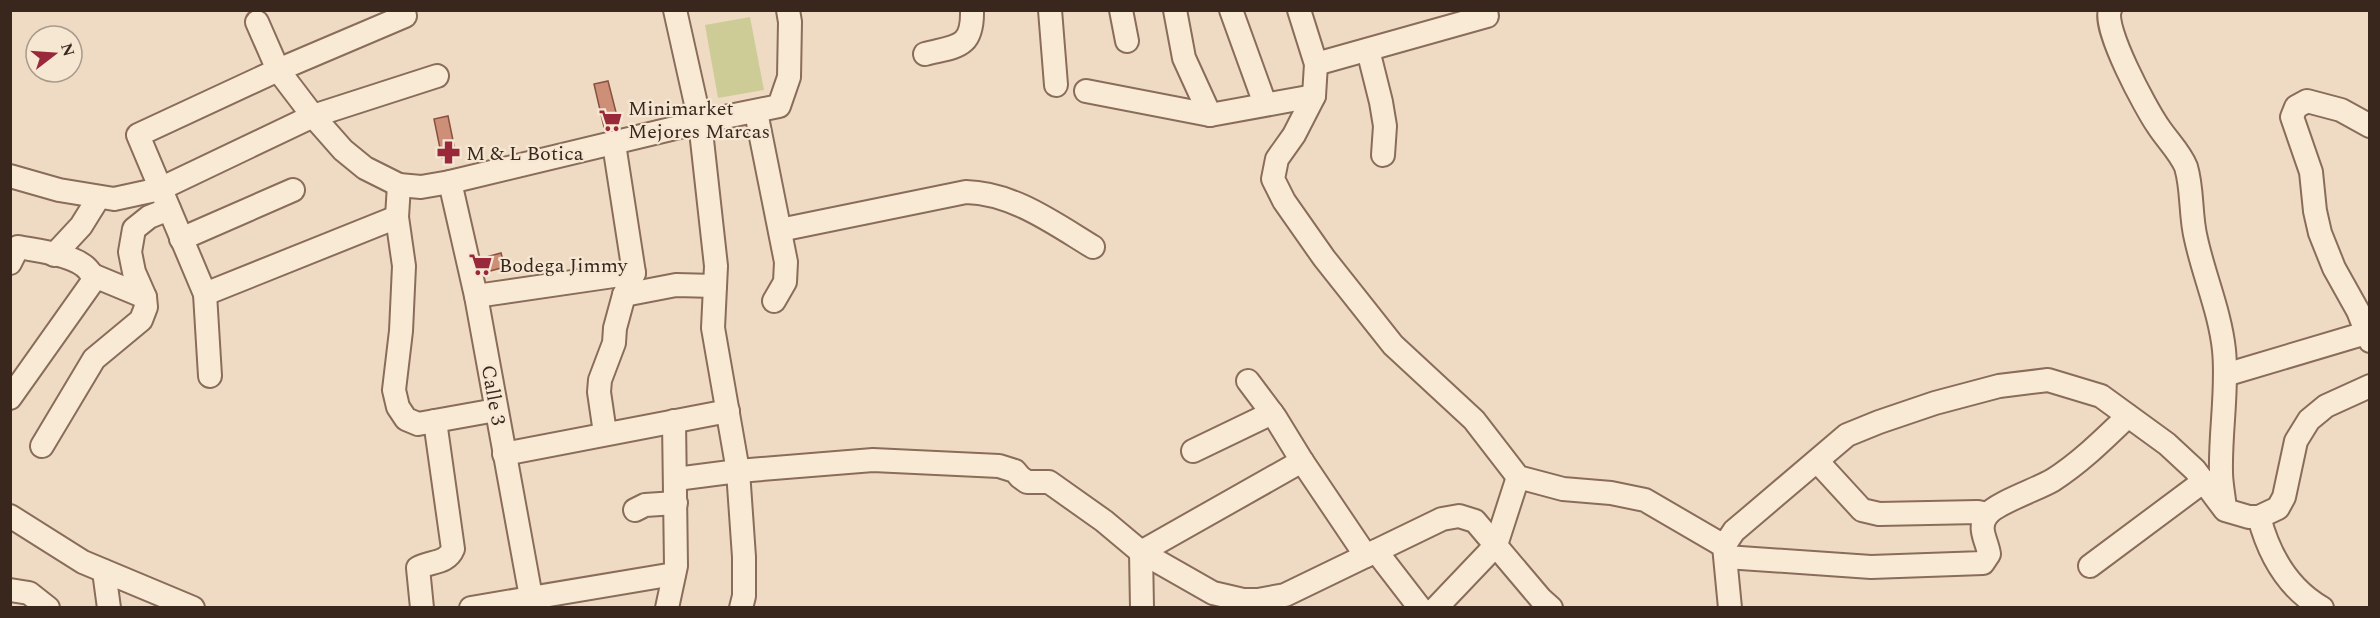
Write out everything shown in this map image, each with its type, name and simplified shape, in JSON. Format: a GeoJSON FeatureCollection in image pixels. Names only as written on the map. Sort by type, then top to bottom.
{"type":"FeatureCollection","features":[{"type":"Feature","properties":{"kind":"street"},"geometry":{"type":"LineString","coordinates":[[210,376],[205,294],[138,135],[278,70],[405,16],[403,10]]}},
{"type":"Feature","properties":{"kind":"street"},"geometry":{"type":"LineString","coordinates":[[675,10],[700,122],[716,266],[713,328],[738,471],[744,557],[744,596],[741,608]]}},
{"type":"Feature","properties":{"kind":"street"},"geometry":{"type":"LineString","coordinates":[[258,22],[278,70],[313,116],[343,150],[365,168],[399,185],[421,187],[614,144],[700,122],[779,106],[789,77],[790,22],[788,10]]}},
{"type":"Feature","properties":{"kind":"street"},"geometry":{"type":"LineString","coordinates":[[925,54],[962,45],[969,36],[972,26],[972,10]]}},
{"type":"Feature","properties":{"kind":"street"},"geometry":{"type":"LineString","coordinates":[[1050,10],[1056,85]]}},
{"type":"Feature","properties":{"kind":"street"},"geometry":{"type":"LineString","coordinates":[[1121,10],[1126,41]]}},
{"type":"Feature","properties":{"kind":"street"},"geometry":{"type":"LineString","coordinates":[[1175,10],[1184,58],[1209,115]]}},
{"type":"Feature","properties":{"kind":"street"},"geometry":{"type":"LineString","coordinates":[[1232,10],[1265,104]]}},
{"type":"Feature","properties":{"kind":"street"},"geometry":{"type":"LineString","coordinates":[[1299,10],[1316,64],[1314,96],[1294,135],[1277,159],[1273,179],[1284,201],[1324,258],[1393,345],[1474,420],[1518,477],[1563,489],[1611,493],[1645,500],[1725,551],[1871,567],[1942,563],[1980,564],[1986,561],[1989,554],[1982,534],[1982,527],[1988,514],[1998,506],[2029,493],[2068,470],[2128,416]]}},
{"type":"Feature","properties":{"kind":"street"},"geometry":{"type":"LineString","coordinates":[[2110,10],[2108,15],[2112,34],[2136,86],[2150,114],[2183,159],[2186,168],[2195,239],[2220,327],[2225,375],[2221,468],[2225,510]]}},
{"type":"Feature","properties":{"kind":"street"},"geometry":{"type":"LineString","coordinates":[[1316,64],[1487,16]]}},
{"type":"Feature","properties":{"kind":"street"},"geometry":{"type":"LineString","coordinates":[[1368,50],[1383,118],[1383,155]]}},
{"type":"Feature","properties":{"kind":"street"},"geometry":{"type":"LineString","coordinates":[[42,446],[94,359],[141,320],[146,307],[145,297],[129,252],[134,229],[149,217],[164,199],[313,116],[437,76]]}},
{"type":"Feature","properties":{"kind":"street"},"geometry":{"type":"LineString","coordinates":[[1086,91],[1209,115],[1314,96]]}},
{"type":"Feature","properties":{"kind":"street"},"geometry":{"type":"LineString","coordinates":[[2225,375],[2368,337],[2358,311],[2328,255],[2320,233],[2311,172],[2292,117],[2296,107],[2307,101],[2331,106],[2370,126]]}},
{"type":"Feature","properties":{"kind":"street"},"geometry":{"type":"LineString","coordinates":[[756,112],[786,262],[785,282],[774,301]]}},
{"type":"Feature","properties":{"kind":"street"},"geometry":{"type":"LineString","coordinates":[[605,433],[599,392],[600,380],[614,344],[615,328],[624,295],[634,273],[614,144]]}},
{"type":"Feature","properties":{"kind":"street"},"geometry":{"type":"LineString","coordinates":[[10,176],[59,190],[99,197],[164,199]]}},
{"type":"Feature","properties":{"kind":"street","name":"Calle 3"},"geometry":{"type":"LineString","coordinates":[[450,182],[476,296],[532,603]]}},
{"type":"Feature","properties":{"kind":"street"},"geometry":{"type":"LineString","coordinates":[[399,185],[397,217],[404,266],[401,332],[394,390],[398,407],[406,419],[418,424],[496,410]]}},
{"type":"Feature","properties":{"kind":"street"},"geometry":{"type":"LineString","coordinates":[[181,239],[293,190]]}},
{"type":"Feature","properties":{"kind":"street"},"geometry":{"type":"LineString","coordinates":[[780,230],[966,192],[979,192],[1001,198],[1037,213],[1093,247]]}},
{"type":"Feature","properties":{"kind":"street"},"geometry":{"type":"LineString","coordinates":[[54,255],[81,226],[99,197]]}},
{"type":"Feature","properties":{"kind":"street"},"geometry":{"type":"LineString","coordinates":[[205,294],[397,217]]}},
{"type":"Feature","properties":{"kind":"street"},"geometry":{"type":"LineString","coordinates":[[10,398],[93,281],[92,275],[85,266],[74,258],[13,251]]}},
{"type":"Feature","properties":{"kind":"street"},"geometry":{"type":"LineString","coordinates":[[476,296],[634,273]]}},
{"type":"Feature","properties":{"kind":"street"},"geometry":{"type":"LineString","coordinates":[[92,275],[145,297]]}},
{"type":"Feature","properties":{"kind":"street"},"geometry":{"type":"LineString","coordinates":[[624,295],[675,285],[715,286]]}},
{"type":"Feature","properties":{"kind":"street"},"geometry":{"type":"LineString","coordinates":[[1730,608],[1725,551],[1734,531],[1847,435],[1879,422],[1935,403],[1999,386],[2048,380],[2101,396],[2167,444],[2195,470],[2225,510],[2249,517],[2259,517],[2278,508],[2284,497],[2291,454],[2309,420],[2326,406],[2370,386]]}},
{"type":"Feature","properties":{"kind":"street"},"geometry":{"type":"LineString","coordinates":[[1248,381],[1272,413],[1302,461],[1371,553],[1420,608]]}},
{"type":"Feature","properties":{"kind":"street"},"geometry":{"type":"LineString","coordinates":[[504,454],[728,411]]}},
{"type":"Feature","properties":{"kind":"street"},"geometry":{"type":"LineString","coordinates":[[1193,451],[1272,413]]}},
{"type":"Feature","properties":{"kind":"street"},"geometry":{"type":"LineString","coordinates":[[422,608],[417,568],[445,560],[451,556],[453,549],[435,421]]}},
{"type":"Feature","properties":{"kind":"street"},"geometry":{"type":"LineString","coordinates":[[667,608],[674,574],[676,479],[674,421]]}},
{"type":"Feature","properties":{"kind":"street"},"geometry":{"type":"LineString","coordinates":[[676,479],[738,471],[873,460],[999,466],[1015,471],[1027,482],[1049,482],[1104,521],[1141,552],[1228,603],[1301,598],[1371,553],[1450,516],[1468,518],[1475,521],[1551,608]]}},
{"type":"Feature","properties":{"kind":"street"},"geometry":{"type":"LineString","coordinates":[[1141,552],[1302,461]]}},
{"type":"Feature","properties":{"kind":"street"},"geometry":{"type":"LineString","coordinates":[[1817,461],[1862,510],[1879,514],[1978,512],[1988,514]]}},
{"type":"Feature","properties":{"kind":"street"},"geometry":{"type":"LineString","coordinates":[[1436,608],[1496,545],[1518,477]]}},
{"type":"Feature","properties":{"kind":"street"},"geometry":{"type":"LineString","coordinates":[[2090,566],[2204,481]]}},
{"type":"Feature","properties":{"kind":"street"},"geometry":{"type":"LineString","coordinates":[[635,510],[645,505],[676,503]]}},
{"type":"Feature","properties":{"kind":"street"},"geometry":{"type":"LineString","coordinates":[[10,516],[83,562],[193,608]]}},
{"type":"Feature","properties":{"kind":"street"},"geometry":{"type":"LineString","coordinates":[[2259,517],[2270,549],[2284,573],[2302,594],[2322,608]]}},
{"type":"Feature","properties":{"kind":"street"},"geometry":{"type":"LineString","coordinates":[[1141,552],[1142,608]]}},
{"type":"Feature","properties":{"kind":"street"},"geometry":{"type":"LineString","coordinates":[[104,571],[109,608]]}},
{"type":"Feature","properties":{"kind":"street"},"geometry":{"type":"LineString","coordinates":[[471,608],[532,603],[674,574]]}},
{"type":"Feature","properties":{"kind":"street"},"geometry":{"type":"LineString","coordinates":[[10,590],[29,594],[48,608]]}},
{"type":"Feature","properties":{"kind":"shaded area"},"geometry":{"type":"Polygon","coordinates":[[[750,17],[764,90],[718,98],[705,25],[750,17]]]}},
{"type":"Feature","properties":{"kind":"building"},"geometry":{"type":"Polygon","coordinates":[[[608,81],[619,124],[604,127],[594,84],[608,81]]]}},
{"type":"Feature","properties":{"kind":"building"},"geometry":{"type":"Polygon","coordinates":[[[448,116],[456,155],[442,158],[434,119],[448,116]]]}},
{"type":"Feature","properties":{"kind":"building"},"geometry":{"type":"Polygon","coordinates":[[[501,253],[505,267],[479,274],[475,260],[501,253]]]}},
{"type":"Feature","properties":{"kind":"place","name":"Minimarket Mejores Marcas"},"geometry":{"type":"Point","coordinates":[610,120]}},
{"type":"Feature","properties":{"kind":"place","name":"M & L Botica"},"geometry":{"type":"Point","coordinates":[448,153]}},
{"type":"Feature","properties":{"kind":"place","name":"Bodega Jimmy"},"geometry":{"type":"Point","coordinates":[481,265]}}]}
